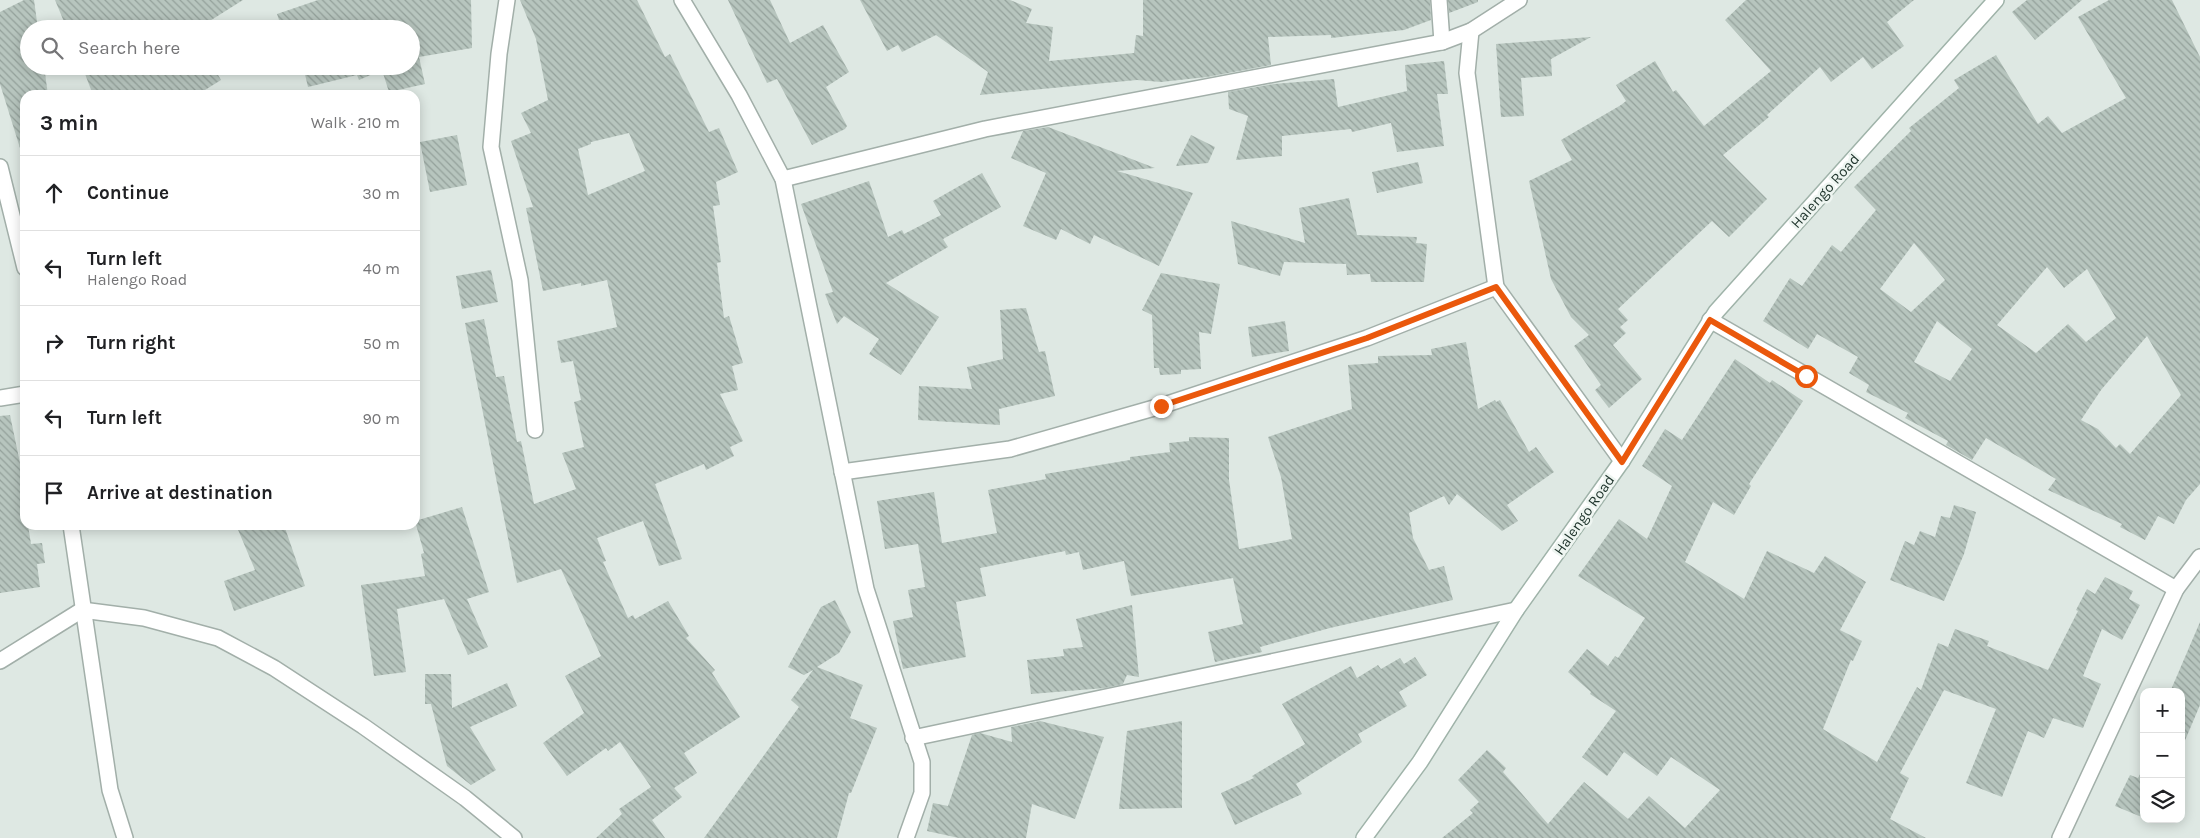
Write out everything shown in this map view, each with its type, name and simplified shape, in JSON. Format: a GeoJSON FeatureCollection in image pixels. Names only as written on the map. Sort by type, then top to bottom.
{"type":"FeatureCollection","features":[{"type":"Feature","properties":{"kind":"street"},"geometry":{"type":"LineString","coordinates":[[507,0],[499,54],[491,146],[520,280],[535,430]]}},
{"type":"Feature","properties":{"kind":"street"},"geometry":{"type":"LineString","coordinates":[[682,0],[739,95],[783,179],[866,589],[922,762],[922,793],[906,838]]}},
{"type":"Feature","properties":{"kind":"street"},"geometry":{"type":"LineString","coordinates":[[1439,0],[1442,42]]}},
{"type":"Feature","properties":{"kind":"street"},"geometry":{"type":"LineString","coordinates":[[783,179],[985,129],[1442,42],[1471,31],[1519,0]]}},
{"type":"Feature","properties":{"kind":"street","name":"Halengo Road"},"geometry":{"type":"LineString","coordinates":[[1364,838],[1420,762],[1516,610],[1622,462],[1710,320],[1996,0]]}},
{"type":"Feature","properties":{"kind":"street"},"geometry":{"type":"LineString","coordinates":[[1471,31],[1467,73],[1496,287],[1622,462]]}},
{"type":"Feature","properties":{"kind":"street"},"geometry":{"type":"LineString","coordinates":[[0,167],[20,248]]}},
{"type":"Feature","properties":{"kind":"street"},"geometry":{"type":"LineString","coordinates":[[842,472],[1010,450],[1161,406],[1348,344],[1496,287]]}},
{"type":"Feature","properties":{"kind":"street"},"geometry":{"type":"LineString","coordinates":[[1710,320],[2176,589]]}},
{"type":"Feature","properties":{"kind":"street"},"geometry":{"type":"LineString","coordinates":[[0,398],[20,395]]}},
{"type":"Feature","properties":{"kind":"street"},"geometry":{"type":"LineString","coordinates":[[72,530],[110,790],[125,838]]}},
{"type":"Feature","properties":{"kind":"street"},"geometry":{"type":"LineString","coordinates":[[2060,838],[2176,589],[2200,557]]}},
{"type":"Feature","properties":{"kind":"street"},"geometry":{"type":"LineString","coordinates":[[0,661],[82,610],[144,618],[218,638],[274,668],[362,726],[465,798],[514,838]]}},
{"type":"Feature","properties":{"kind":"street"},"geometry":{"type":"LineString","coordinates":[[914,738],[1516,610]]}},
{"type":"Feature","properties":{"kind":"building"},"geometry":{"type":"Polygon","coordinates":[[[24,0],[34,0],[37,20],[20,20],[20,75],[45,75],[47,90],[20,90],[20,148],[0,84],[0,12],[24,0]]]}},
{"type":"Feature","properties":{"kind":"building"},"geometry":{"type":"Polygon","coordinates":[[[55,0],[243,0],[211,20],[63,20],[55,0]]]}},
{"type":"Feature","properties":{"kind":"building"},"geometry":{"type":"Polygon","coordinates":[[[318,0],[471,0],[472,48],[420,57],[420,20],[279,20],[277,14],[318,0]]]}},
{"type":"Feature","properties":{"kind":"building"},"geometry":{"type":"Polygon","coordinates":[[[520,0],[637,0],[665,57],[670,54],[709,132],[719,128],[738,172],[716,182],[720,205],[713,206],[721,262],[717,263],[724,318],[729,316],[743,363],[732,366],[738,390],[720,394],[743,441],[730,447],[734,456],[706,470],[704,464],[655,484],[682,559],[659,566],[643,521],[597,538],[606,561],[603,562],[628,618],[633,615],[635,619],[668,601],[689,636],[686,638],[715,670],[712,673],[740,717],[684,753],[697,773],[674,788],[682,797],[652,820],[665,838],[596,838],[622,814],[619,809],[651,787],[620,742],[608,751],[606,748],[567,776],[543,743],[584,713],[565,676],[601,656],[561,569],[517,583],[465,323],[484,319],[496,377],[504,376],[517,442],[521,441],[534,504],[576,489],[562,453],[584,447],[574,402],[581,400],[573,361],[561,363],[557,341],[617,327],[607,280],[581,286],[581,283],[543,291],[526,208],[533,207],[511,141],[531,133],[521,113],[548,100],[536,39],[520,0]],[[629,133],[591,142],[591,144],[578,149],[588,195],[645,171],[629,133]]]}},
{"type":"Feature","properties":{"kind":"building"},"geometry":{"type":"Polygon","coordinates":[[[728,0],[770,0],[790,43],[823,25],[849,72],[826,87],[847,126],[845,129],[812,145],[777,79],[767,83],[728,0]]]}},
{"type":"Feature","properties":{"kind":"building"},"geometry":{"type":"Polygon","coordinates":[[[860,0],[1010,0],[1032,9],[1026,23],[1053,27],[1049,61],[1134,53],[1136,35],[1143,36],[1143,0],[1430,0],[1431,20],[1404,30],[1331,38],[1331,35],[1268,37],[1271,65],[1207,77],[1161,82],[1137,80],[980,95],[988,72],[936,35],[902,52],[898,45],[887,51],[860,0]]]}},
{"type":"Feature","properties":{"kind":"building"},"geometry":{"type":"Polygon","coordinates":[[[1448,0],[1478,0],[1478,2],[1449,13],[1448,0]]]}},
{"type":"Feature","properties":{"kind":"building"},"geometry":{"type":"Polygon","coordinates":[[[1746,0],[1914,0],[1887,22],[1904,46],[1872,69],[1863,57],[1831,82],[1820,67],[1767,115],[1769,117],[1723,155],[1767,199],[1729,237],[1712,221],[1618,309],[1628,320],[1620,327],[1626,333],[1613,345],[1642,379],[1609,408],[1595,390],[1601,385],[1574,346],[1589,335],[1571,317],[1551,279],[1529,181],[1572,160],[1561,140],[1626,101],[1616,85],[1655,61],[1673,92],[1676,90],[1704,126],[1771,71],[1725,20],[1746,0]]]}},
{"type":"Feature","properties":{"kind":"building"},"geometry":{"type":"Polygon","coordinates":[[[2027,0],[2082,0],[2035,40],[2012,12],[2027,0]]]}},
{"type":"Feature","properties":{"kind":"building"},"geometry":{"type":"Polygon","coordinates":[[[2109,0],[2172,0],[2200,57],[2200,484],[2186,500],[2174,524],[2158,516],[2145,540],[2120,527],[2122,524],[2048,490],[2056,479],[1986,438],[1972,460],[1946,445],[1948,441],[1905,418],[1908,413],[1866,392],[1869,385],[1849,373],[1858,357],[1817,334],[1808,349],[1763,321],[1790,278],[1802,286],[1832,245],[1841,252],[1876,210],[1854,187],[1911,131],[1909,128],[1959,88],[1954,80],[1996,55],[2038,124],[2048,116],[2062,133],[2126,98],[2078,17],[2109,0]],[[1914,243],[1880,289],[1911,312],[1945,280],[1914,243]],[[2047,267],[1997,325],[2036,353],[2068,324],[2086,342],[2116,318],[2087,269],[2064,288],[2047,267]],[[1937,321],[1914,362],[1950,381],[1972,349],[1937,321]],[[2147,336],[2101,390],[2081,420],[2098,429],[2116,448],[2120,444],[2130,454],[2181,395],[2147,336]]]}},
{"type":"Feature","properties":{"kind":"building"},"geometry":{"type":"Polygon","coordinates":[[[1591,37],[1551,59],[1552,76],[1521,78],[1524,116],[1501,117],[1496,44],[1591,37]]]}},
{"type":"Feature","properties":{"kind":"building"},"geometry":{"type":"Polygon","coordinates":[[[1444,61],[1448,94],[1437,94],[1444,146],[1397,152],[1391,123],[1352,132],[1351,129],[1282,136],[1282,156],[1236,160],[1248,116],[1229,109],[1228,92],[1274,84],[1334,79],[1338,107],[1407,91],[1405,65],[1444,61]]]}},
{"type":"Feature","properties":{"kind":"building"},"geometry":{"type":"Polygon","coordinates":[[[420,62],[425,84],[398,90],[388,90],[384,75],[420,75],[420,62]]]}},
{"type":"Feature","properties":{"kind":"building"},"geometry":{"type":"Polygon","coordinates":[[[85,75],[218,75],[221,80],[205,90],[91,90],[85,75]]]}},
{"type":"Feature","properties":{"kind":"building"},"geometry":{"type":"Polygon","coordinates":[[[305,75],[357,75],[308,87],[305,75]]]}},
{"type":"Feature","properties":{"kind":"building"},"geometry":{"type":"Polygon","coordinates":[[[357,75],[370,75],[359,80],[357,75]]]}},
{"type":"Feature","properties":{"kind":"building"},"geometry":{"type":"Polygon","coordinates":[[[1048,127],[1155,168],[1117,171],[1193,193],[1159,266],[1094,235],[1090,244],[1061,229],[1056,240],[1023,226],[1046,173],[1011,158],[1023,131],[1048,127]]]}},
{"type":"Feature","properties":{"kind":"building"},"geometry":{"type":"Polygon","coordinates":[[[457,135],[467,185],[430,192],[420,142],[457,135]]]}},
{"type":"Feature","properties":{"kind":"building"},"geometry":{"type":"Polygon","coordinates":[[[1191,135],[1215,147],[1208,163],[1176,166],[1191,135]]]}},
{"type":"Feature","properties":{"kind":"building"},"geometry":{"type":"Polygon","coordinates":[[[1418,162],[1423,183],[1377,193],[1372,172],[1418,162]]]}},
{"type":"Feature","properties":{"kind":"building"},"geometry":{"type":"Polygon","coordinates":[[[982,173],[1001,207],[943,239],[948,247],[886,283],[939,317],[901,375],[869,354],[879,339],[844,316],[837,324],[825,294],[833,292],[801,204],[869,181],[888,237],[902,230],[904,234],[941,215],[933,201],[982,173]]]}},
{"type":"Feature","properties":{"kind":"building"},"geometry":{"type":"Polygon","coordinates":[[[1349,198],[1357,235],[1417,237],[1416,243],[1427,244],[1424,282],[1371,282],[1370,274],[1347,275],[1346,264],[1284,262],[1280,276],[1238,264],[1231,221],[1305,243],[1299,208],[1349,198]]]}},
{"type":"Feature","properties":{"kind":"building"},"geometry":{"type":"Polygon","coordinates":[[[491,270],[498,302],[462,309],[456,276],[491,270]]]}},
{"type":"Feature","properties":{"kind":"building"},"geometry":{"type":"Polygon","coordinates":[[[1161,273],[1220,284],[1211,334],[1199,332],[1201,369],[1181,370],[1181,374],[1160,375],[1159,368],[1154,368],[1152,315],[1142,310],[1161,273]]]}},
{"type":"Feature","properties":{"kind":"building"},"geometry":{"type":"Polygon","coordinates":[[[1026,308],[1039,352],[1045,351],[1055,396],[999,409],[1000,425],[918,420],[919,386],[972,389],[967,367],[1003,359],[1000,310],[1026,308]]]}},
{"type":"Feature","properties":{"kind":"building"},"geometry":{"type":"Polygon","coordinates":[[[1285,321],[1289,351],[1252,357],[1248,327],[1285,321]]]}},
{"type":"Feature","properties":{"kind":"building"},"geometry":{"type":"Polygon","coordinates":[[[1466,342],[1478,409],[1495,400],[1496,402],[1500,400],[1529,452],[1536,447],[1554,472],[1507,505],[1518,521],[1502,531],[1457,494],[1449,505],[1444,496],[1409,513],[1413,538],[1429,570],[1444,566],[1453,600],[1330,628],[1260,647],[1262,652],[1215,662],[1208,632],[1243,624],[1233,578],[1131,596],[1124,561],[1083,570],[1079,552],[1066,555],[1065,551],[980,568],[986,596],[956,602],[966,657],[903,669],[893,621],[913,617],[908,590],[925,587],[918,544],[885,549],[877,501],[934,492],[942,543],[997,533],[988,490],[1046,479],[1045,474],[1130,460],[1130,457],[1170,452],[1169,443],[1189,441],[1189,437],[1229,438],[1229,480],[1239,549],[1292,539],[1281,477],[1268,437],[1352,409],[1348,365],[1378,363],[1378,356],[1432,355],[1431,349],[1466,342]]]}},
{"type":"Feature","properties":{"kind":"building"},"geometry":{"type":"Polygon","coordinates":[[[1735,359],[1770,383],[1772,380],[1803,401],[1749,484],[1751,486],[1734,515],[1713,502],[1685,562],[1744,599],[1767,551],[1814,573],[1825,556],[1866,582],[1840,630],[1862,641],[1853,661],[1851,660],[1823,729],[1877,762],[1917,687],[1921,690],[1938,643],[1948,647],[1955,629],[1989,641],[1987,646],[2048,670],[2087,589],[2095,594],[2105,577],[2133,591],[2129,599],[2140,605],[2122,640],[2102,629],[2083,676],[2101,684],[2083,728],[2053,718],[2044,738],[2028,731],[2002,797],[1966,783],[1996,709],[1944,690],[1900,773],[1909,778],[1890,819],[1926,838],[1442,838],[1473,813],[1470,810],[1479,802],[1458,780],[1487,750],[1506,768],[1503,772],[1548,824],[1584,782],[1628,819],[1649,796],[1685,828],[1720,790],[1671,757],[1657,776],[1624,752],[1607,776],[1582,757],[1616,711],[1590,694],[1591,692],[1568,672],[1587,649],[1608,666],[1615,656],[1618,658],[1645,618],[1578,576],[1619,519],[1647,539],[1672,486],[1642,466],[1665,429],[1682,440],[1735,359]]]}},
{"type":"Feature","properties":{"kind":"building"},"geometry":{"type":"Polygon","coordinates":[[[10,415],[20,463],[20,530],[29,530],[31,544],[42,543],[45,563],[37,564],[40,587],[0,593],[0,416],[10,415]]]}},
{"type":"Feature","properties":{"kind":"building"},"geometry":{"type":"Polygon","coordinates":[[[1954,505],[1976,512],[1964,554],[1944,601],[1890,580],[1905,541],[1914,545],[1920,531],[1935,537],[1941,516],[1950,518],[1954,505]]]}},
{"type":"Feature","properties":{"kind":"building"},"geometry":{"type":"Polygon","coordinates":[[[462,507],[489,592],[467,599],[488,647],[468,655],[444,599],[397,609],[406,672],[374,676],[361,585],[425,576],[421,554],[424,553],[418,530],[420,530],[420,520],[462,507]]]}},
{"type":"Feature","properties":{"kind":"building"},"geometry":{"type":"Polygon","coordinates":[[[238,530],[286,530],[305,586],[234,611],[224,581],[255,570],[238,530]]]}},
{"type":"Feature","properties":{"kind":"building"},"geometry":{"type":"Polygon","coordinates":[[[835,600],[851,632],[839,653],[817,667],[863,685],[850,718],[877,728],[851,793],[849,793],[837,838],[704,838],[799,707],[791,700],[813,670],[804,675],[788,667],[821,607],[835,600]]]}},
{"type":"Feature","properties":{"kind":"building"},"geometry":{"type":"Polygon","coordinates":[[[1132,605],[1139,677],[1127,675],[1123,684],[1105,688],[1031,694],[1027,660],[1064,656],[1063,649],[1083,647],[1076,619],[1132,605]]]}},
{"type":"Feature","properties":{"kind":"building"},"geometry":{"type":"Polygon","coordinates":[[[2200,622],[2200,705],[2185,741],[2185,688],[2172,688],[2200,622]]]}},
{"type":"Feature","properties":{"kind":"building"},"geometry":{"type":"Polygon","coordinates":[[[1415,657],[1427,675],[1399,692],[1407,706],[1358,734],[1362,742],[1296,784],[1302,794],[1235,825],[1221,793],[1254,778],[1252,776],[1305,744],[1282,704],[1351,666],[1357,678],[1378,665],[1381,669],[1400,658],[1404,664],[1415,657]]]}},
{"type":"Feature","properties":{"kind":"building"},"geometry":{"type":"Polygon","coordinates":[[[425,674],[451,674],[452,708],[507,683],[517,706],[470,727],[496,770],[471,785],[447,766],[431,704],[425,704],[425,674]]]}},
{"type":"Feature","properties":{"kind":"building"},"geometry":{"type":"Polygon","coordinates":[[[1040,721],[1104,737],[1075,819],[1032,804],[1026,838],[959,838],[927,831],[933,803],[948,806],[972,735],[980,733],[1012,742],[1011,727],[1040,721]]]}},
{"type":"Feature","properties":{"kind":"building"},"geometry":{"type":"Polygon","coordinates":[[[1182,721],[1182,808],[1119,809],[1127,731],[1182,721]]]}},
{"type":"Feature","properties":{"kind":"building"},"geometry":{"type":"Polygon","coordinates":[[[2140,774],[2140,816],[2115,806],[2130,775],[2138,778],[2140,774]]]}},
{"type":"Feature","properties":{"kind":"route"},"geometry":{"type":"LineString","coordinates":[[1161,406],[1367,338],[1496,287],[1622,462],[1710,320],[1806,376]]}}]}
